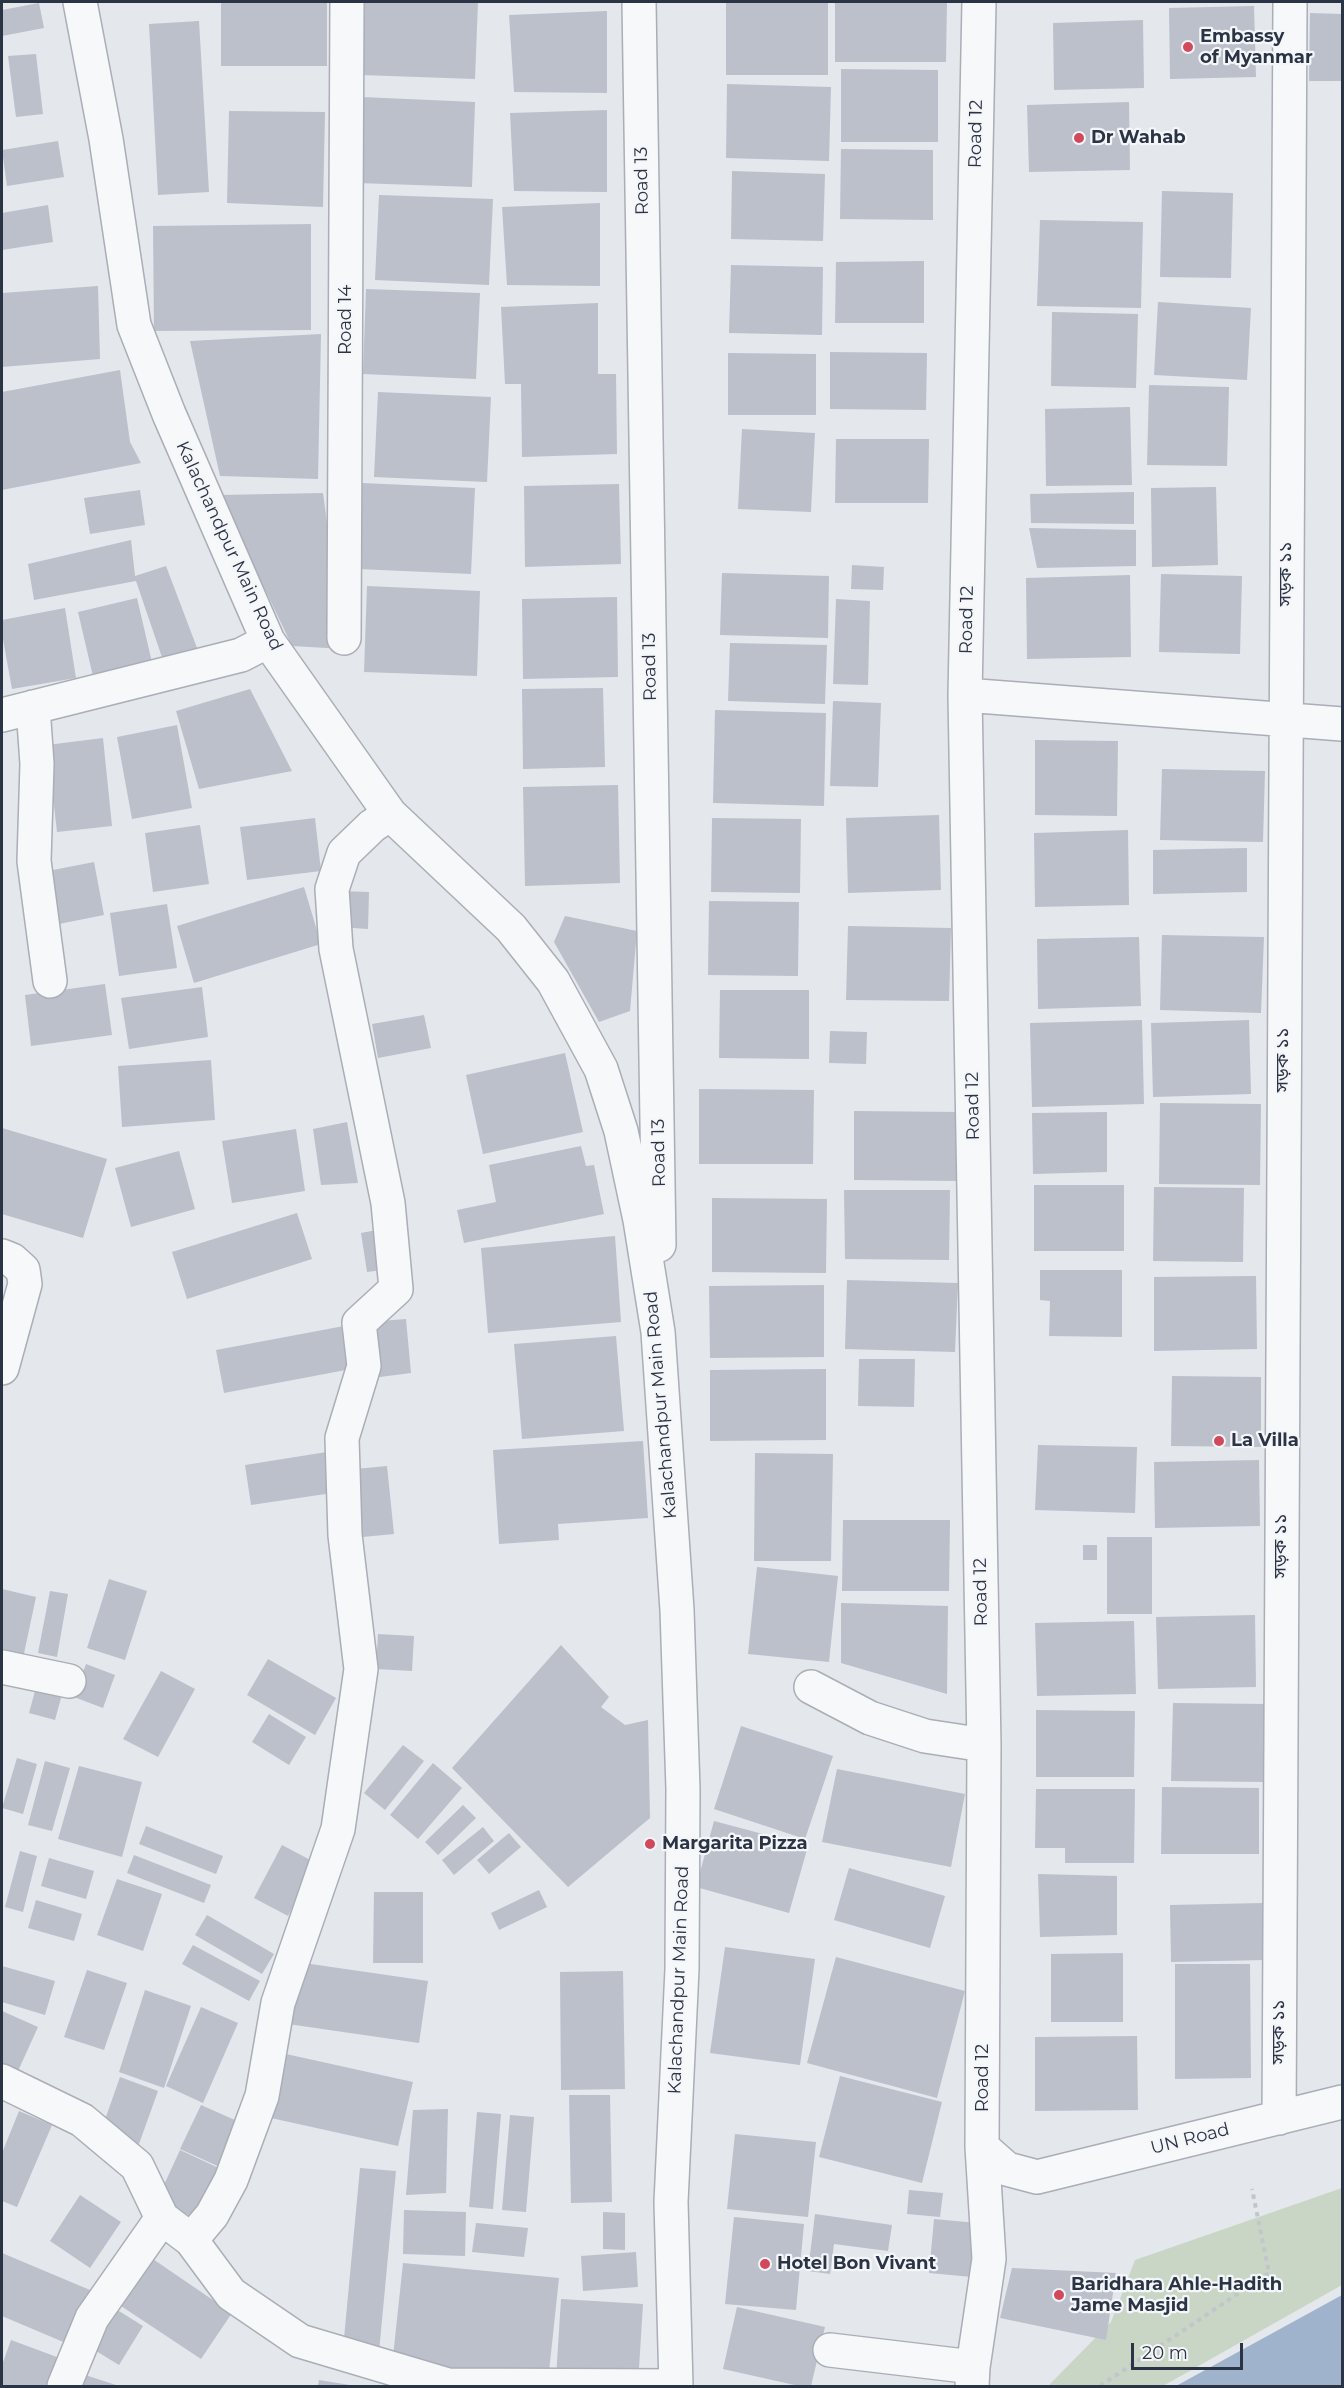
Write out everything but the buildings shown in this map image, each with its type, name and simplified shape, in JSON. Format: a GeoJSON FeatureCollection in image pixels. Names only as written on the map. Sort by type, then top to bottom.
{"type":"FeatureCollection","features":[{"type":"Feature","properties":{"kind":"street","name":"Kalachandpur Main Road"},"geometry":{"type":"LineString","coordinates":[[80,2],[106,139],[134,325],[169,414],[268,641],[390,814],[511,928],[553,981],[601,1069],[621,1131],[640,1220],[658,1332],[677,1610],[683,1789],[682,1969],[671,2202],[676,2386]]}},
{"type":"Feature","properties":{"kind":"street","name":"Road 14"},"geometry":{"type":"LineString","coordinates":[[344,638],[347,2]]}},
{"type":"Feature","properties":{"kind":"street","name":"Road 13"},"geometry":{"type":"LineString","coordinates":[[639,2],[660,1188],[658,1332]]}},
{"type":"Feature","properties":{"kind":"street","name":"Road 12"},"geometry":{"type":"LineString","coordinates":[[972,2377],[989,2259],[982,2147],[984,1745],[965,695],[979,2]]}},
{"type":"Feature","properties":{"kind":"street","name":"সড়ক ১১"},"geometry":{"type":"LineString","coordinates":[[1279,2118],[1290,2]]}},
{"type":"Feature","properties":{"kind":"street"},"geometry":{"type":"LineString","coordinates":[[2,715],[241,656],[268,641]]}},
{"type":"Feature","properties":{"kind":"street"},"geometry":{"type":"LineString","coordinates":[[965,695],[1342,724]]}},
{"type":"Feature","properties":{"kind":"street"},"geometry":{"type":"LineString","coordinates":[[33,707],[37,764],[34,861],[50,981]]}},
{"type":"Feature","properties":{"kind":"street"},"geometry":{"type":"LineString","coordinates":[[191,2241],[212,2215],[231,2180],[262,2096],[278,2003],[338,1828],[361,1669],[345,1535],[342,1438],[364,1366],[358,1323],[396,1289],[388,1203],[336,949],[332,889],[344,853],[372,826],[390,814]]}},
{"type":"Feature","properties":{"kind":"street"},"geometry":{"type":"LineString","coordinates":[[2,1368],[25,1284],[23,1270],[7,1258]]}},
{"type":"Feature","properties":{"kind":"street"},"geometry":{"type":"LineString","coordinates":[[2,1667],[69,1681]]}},
{"type":"Feature","properties":{"kind":"street"},"geometry":{"type":"LineString","coordinates":[[811,1687],[870,1718],[925,1736],[984,1745]]}},
{"type":"Feature","properties":{"kind":"street"},"geometry":{"type":"LineString","coordinates":[[2,2081],[82,2120],[137,2166],[162,2218],[191,2241],[231,2294],[300,2341],[448,2385],[676,2386]]}},
{"type":"Feature","properties":{"kind":"street","name":"UN Road"},"geometry":{"type":"LineString","coordinates":[[982,2147],[1006,2169],[1037,2177],[1342,2102]]}},
{"type":"Feature","properties":{"kind":"street"},"geometry":{"type":"LineString","coordinates":[[64,2386],[92,2318],[162,2218]]}},
{"type":"Feature","properties":{"kind":"street"},"geometry":{"type":"LineString","coordinates":[[830,2350],[972,2377]]}},
{"type":"Feature","properties":{"kind":"path"},"geometry":{"type":"LineString","coordinates":[[1100,2386],[1269,2273],[1252,2188]]}},
{"type":"Feature","properties":{"kind":"green space"},"geometry":{"type":"Polygon","coordinates":[[[1342,2188],[1342,2285],[1163,2386],[1048,2386],[1111,2322],[1135,2260],[1342,2188]]]}},
{"type":"Feature","properties":{"kind":"water"},"geometry":{"type":"Polygon","coordinates":[[[1342,2295],[1342,2386],[1176,2386],[1342,2295]]]}},
{"type":"Feature","properties":{"kind":"place","name":"Embassy of Myanmar"},"geometry":{"type":"Point","coordinates":[1188,47]}},
{"type":"Feature","properties":{"kind":"place","name":"Dr Wahab"},"geometry":{"type":"Point","coordinates":[1079,138]}},
{"type":"Feature","properties":{"kind":"place","name":"La Villa"},"geometry":{"type":"Point","coordinates":[1219,1441]}},
{"type":"Feature","properties":{"kind":"place","name":"Margarita Pizza"},"geometry":{"type":"Point","coordinates":[650,1844]}},
{"type":"Feature","properties":{"kind":"place","name":"Hotel Bon Vivant"},"geometry":{"type":"Point","coordinates":[765,2264]}},
{"type":"Feature","properties":{"kind":"place","name":"Baridhara Ahle-Hadith Jame Masjid"},"geometry":{"type":"Point","coordinates":[1059,2295]}}]}
